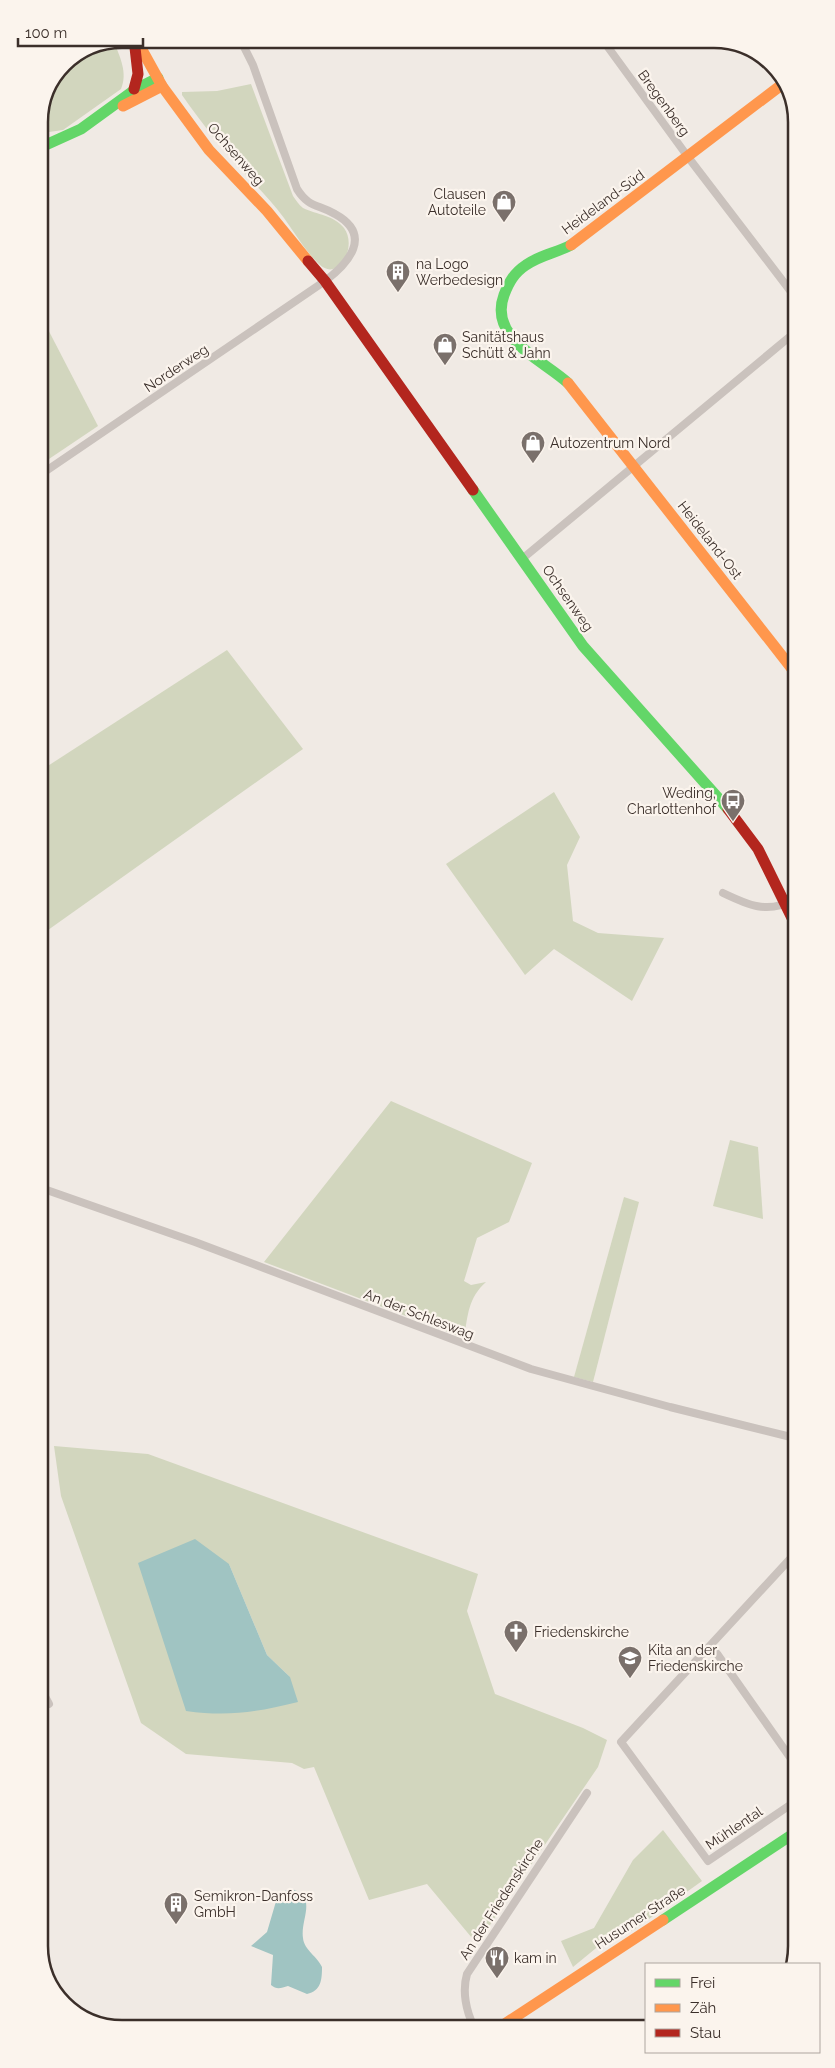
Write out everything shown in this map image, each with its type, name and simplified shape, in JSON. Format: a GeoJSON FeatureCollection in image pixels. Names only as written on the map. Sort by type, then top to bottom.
{"type":"FeatureCollection","features":[{"type":"Feature","properties":{"kind":"main road"},"geometry":{"type":"LineString","coordinates":[[134,89],[138,74],[136,48]]}},
{"type":"Feature","properties":{"kind":"main road","name":"Ochsenweg"},"geometry":{"type":"LineString","coordinates":[[140,48],[160,82],[209,150],[267,212],[326,281],[583,646],[737,819],[758,849],[788,899]]}},
{"type":"Feature","properties":{"kind":"main road"},"geometry":{"type":"LineString","coordinates":[[102,116],[142,84],[160,82]]}},
{"type":"Feature","properties":{"kind":"main road"},"geometry":{"type":"LineString","coordinates":[[48,145],[62,140],[160,82]]}},
{"type":"Feature","properties":{"kind":"main road","name":"Heideland-Süd"},"geometry":{"type":"LineString","coordinates":[[634,467],[570,384],[555,370],[524,351],[511,338],[502,316],[502,303],[510,279],[525,264],[540,256],[558,252],[578,242],[779,87]]}},
{"type":"Feature","properties":{"kind":"main road"},"geometry":{"type":"LineString","coordinates":[[48,140],[62,140]]}},
{"type":"Feature","properties":{"kind":"main road","name":"Heideland-Ost"},"geometry":{"type":"LineString","coordinates":[[634,467],[788,664]]}},
{"type":"Feature","properties":{"kind":"main road","name":"Husumer Straße"},"geometry":{"type":"LineString","coordinates":[[509,2020],[788,1837]]}},
{"type":"Feature","properties":{"kind":"street"},"geometry":{"type":"LineString","coordinates":[[244,48],[253,65],[297,189],[304,201],[335,214],[352,229],[354,240],[352,254],[340,269],[326,281]]}},
{"type":"Feature","properties":{"kind":"street","name":"Bregenberg"},"geometry":{"type":"LineString","coordinates":[[609,48],[688,157]]}},
{"type":"Feature","properties":{"kind":"street"},"geometry":{"type":"LineString","coordinates":[[688,157],[788,288]]}},
{"type":"Feature","properties":{"kind":"street","name":"Norderweg"},"geometry":{"type":"LineString","coordinates":[[48,470],[326,281]]}},
{"type":"Feature","properties":{"kind":"street"},"geometry":{"type":"LineString","coordinates":[[522,559],[788,337]]}},
{"type":"Feature","properties":{"kind":"street"},"geometry":{"type":"LineString","coordinates":[[723,892],[755,907],[774,908],[788,903]]}},
{"type":"Feature","properties":{"kind":"street","name":"An der Schleswag"},"geometry":{"type":"LineString","coordinates":[[48,1190],[195,1242],[531,1369],[670,1407],[788,1436]]}},
{"type":"Feature","properties":{"kind":"street"},"geometry":{"type":"LineString","coordinates":[[710,1646],[788,1561]]}},
{"type":"Feature","properties":{"kind":"street","name":"Mühlental"},"geometry":{"type":"LineString","coordinates":[[788,1754],[710,1646],[621,1742],[708,1861],[788,1806]]}},
{"type":"Feature","properties":{"kind":"street","name":"An der Friedenskirche"},"geometry":{"type":"LineString","coordinates":[[471,2020],[465,1997],[464,1983],[467,1974],[587,1794]]}},
{"type":"Feature","properties":{"kind":"green space"},"geometry":{"type":"Polygon","coordinates":[[[117,48],[121,59],[124,77],[121,89],[63,130],[49,132],[50,102],[63,76],[80,60],[93,53],[117,48]]]}},
{"type":"Feature","properties":{"kind":"green space"},"geometry":{"type":"Polygon","coordinates":[[[251,84],[293,196],[303,208],[335,220],[344,228],[348,236],[349,244],[344,260],[333,269],[326,269],[309,253],[269,199],[233,160],[182,95],[182,92],[217,91],[251,84]]]}},
{"type":"Feature","properties":{"kind":"green space"},"geometry":{"type":"Polygon","coordinates":[[[48,329],[98,426],[48,460],[48,329]]]}},
{"type":"Feature","properties":{"kind":"green space"},"geometry":{"type":"Polygon","coordinates":[[[227,650],[303,749],[48,930],[48,766],[227,650]]]}},
{"type":"Feature","properties":{"kind":"green space"},"geometry":{"type":"Polygon","coordinates":[[[554,792],[580,837],[567,865],[573,921],[598,933],[664,938],[632,1001],[554,949],[525,975],[446,864],[554,792]]]}},
{"type":"Feature","properties":{"kind":"green space"},"geometry":{"type":"Polygon","coordinates":[[[391,1101],[532,1163],[509,1222],[477,1238],[464,1281],[471,1285],[486,1282],[472,1301],[464,1338],[264,1262],[391,1101]]]}},
{"type":"Feature","properties":{"kind":"green space"},"geometry":{"type":"Polygon","coordinates":[[[730,1140],[758,1147],[763,1219],[713,1206],[730,1140]]]}},
{"type":"Feature","properties":{"kind":"green space"},"geometry":{"type":"Polygon","coordinates":[[[624,1197],[639,1202],[593,1382],[574,1377],[624,1197]]]}},
{"type":"Feature","properties":{"kind":"green space"},"geometry":{"type":"Polygon","coordinates":[[[54,1446],[148,1454],[478,1574],[467,1611],[495,1694],[583,1728],[607,1740],[598,1767],[477,1944],[427,1884],[369,1900],[314,1767],[304,1769],[292,1763],[186,1754],[141,1723],[61,1496],[54,1446]],[[138,1563],[290,1677],[267,1655],[229,1564],[138,1563]]]}},
{"type":"Feature","properties":{"kind":"green space"},"geometry":{"type":"Polygon","coordinates":[[[663,1830],[702,1881],[635,1929],[601,1944],[573,1967],[561,1941],[594,1928],[633,1860],[663,1830]]]}},
{"type":"Feature","properties":{"kind":"water"},"geometry":{"type":"Polygon","coordinates":[[[195,1539],[229,1564],[267,1655],[290,1677],[298,1702],[243,1712],[216,1714],[186,1711],[138,1563],[195,1539]]]}},
{"type":"Feature","properties":{"kind":"water"},"geometry":{"type":"Polygon","coordinates":[[[292,1889],[300,1893],[306,1903],[303,1931],[304,1942],[322,1967],[322,1976],[318,1988],[312,1993],[307,1994],[288,1986],[281,1988],[273,1987],[271,1985],[273,1955],[251,1946],[267,1932],[277,1898],[281,1892],[292,1889]]]}},
{"type":"Feature","properties":{"kind":"traffic: fast"},"geometry":{"type":"LineString","coordinates":[[48,144],[81,129],[136,89],[158,78]]}},
{"type":"Feature","properties":{"kind":"traffic: fast"},"geometry":{"type":"LineString","coordinates":[[568,383],[511,336],[504,324],[501,310],[506,290],[518,271],[537,259],[571,245]]}},
{"type":"Feature","properties":{"kind":"traffic: fast"},"geometry":{"type":"LineString","coordinates":[[473,490],[583,646],[728,809]]}},
{"type":"Feature","properties":{"kind":"traffic: fast"},"geometry":{"type":"LineString","coordinates":[[663,1920],[788,1837]]}},
{"type":"Feature","properties":{"kind":"traffic: slow"},"geometry":{"type":"LineString","coordinates":[[141,48],[162,86],[209,150],[267,211],[308,261]]}},
{"type":"Feature","properties":{"kind":"traffic: slow"},"geometry":{"type":"LineString","coordinates":[[123,106],[162,86]]}},
{"type":"Feature","properties":{"kind":"traffic: slow"},"geometry":{"type":"LineString","coordinates":[[571,245],[779,87]]}},
{"type":"Feature","properties":{"kind":"traffic: slow"},"geometry":{"type":"LineString","coordinates":[[568,383],[788,664]]}},
{"type":"Feature","properties":{"kind":"traffic: slow"},"geometry":{"type":"LineString","coordinates":[[511,2020],[663,1920]]}},
{"type":"Feature","properties":{"kind":"traffic: jam"},"geometry":{"type":"LineString","coordinates":[[134,89],[138,74],[135,48]]}},
{"type":"Feature","properties":{"kind":"traffic: jam"},"geometry":{"type":"LineString","coordinates":[[308,261],[325,281],[473,490]]}},
{"type":"Feature","properties":{"kind":"traffic: jam"},"geometry":{"type":"LineString","coordinates":[[728,809],[758,849],[788,910]]}},
{"type":"Feature","properties":{"kind":"place","name":"Clausen Autoteile"},"geometry":{"type":"Point","coordinates":[504,223]}},
{"type":"Feature","properties":{"kind":"place","name":"na Logo Werbedesign"},"geometry":{"type":"Point","coordinates":[398,293]}},
{"type":"Feature","properties":{"kind":"place","name":"Sanitätshaus Schütt & Jahn"},"geometry":{"type":"Point","coordinates":[445,366]}},
{"type":"Feature","properties":{"kind":"place","name":"Autozentrum Nord"},"geometry":{"type":"Point","coordinates":[533,464]}},
{"type":"Feature","properties":{"kind":"place","name":"Weding, Charlottenhof"},"geometry":{"type":"Point","coordinates":[733,822]}},
{"type":"Feature","properties":{"kind":"place","name":"Friedenskirche"},"geometry":{"type":"Point","coordinates":[516,1653]}},
{"type":"Feature","properties":{"kind":"place","name":"Kita an der Friedenskirche"},"geometry":{"type":"Point","coordinates":[630,1679]}},
{"type":"Feature","properties":{"kind":"place","name":"Semikron-Danfoss GmbH"},"geometry":{"type":"Point","coordinates":[176,1925]}},
{"type":"Feature","properties":{"kind":"place","name":"kam in"},"geometry":{"type":"Point","coordinates":[497,1979]}}]}
